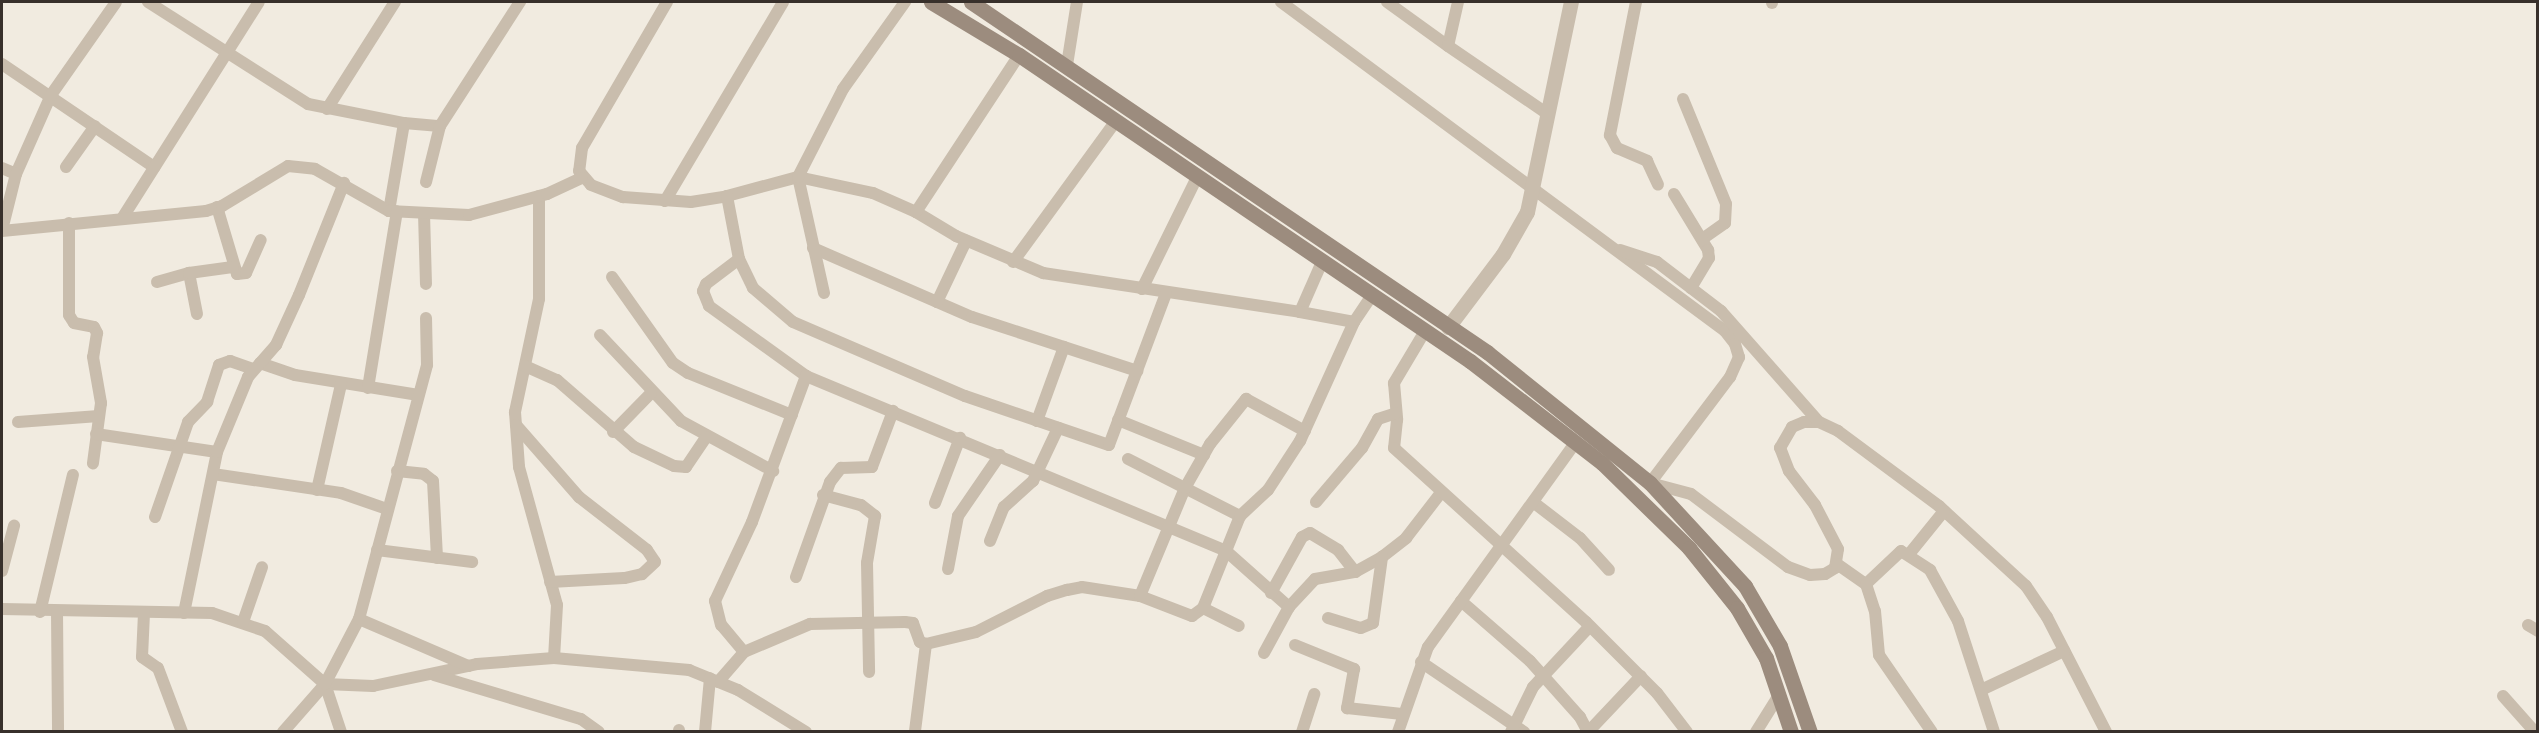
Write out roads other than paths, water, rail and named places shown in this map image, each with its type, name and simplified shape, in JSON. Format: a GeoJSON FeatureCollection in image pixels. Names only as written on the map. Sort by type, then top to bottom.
{"type":"FeatureCollection","features":[{"type":"Feature","properties":{"kind":"main road"},"geometry":{"type":"LineString","coordinates":[[931,2],[1019,55],[1425,331],[1602,463],[1702,565],[1737,608],[1760,648],[1791,732]]}},
{"type":"Feature","properties":{"kind":"main road"},"geometry":{"type":"LineString","coordinates":[[977,3],[1496,359],[1650,483],[1745,586],[1780,646],[1810,732]]}},
{"type":"Feature","properties":{"kind":"street"},"geometry":{"type":"LineString","coordinates":[[116,2],[51,95],[16,174],[2,230],[217,207],[288,166],[315,169],[393,211],[469,215],[539,196],[582,178],[623,197],[665,201],[727,196],[798,177],[853,187],[916,212],[966,241],[1043,273],[1354,322]]}},
{"type":"Feature","properties":{"kind":"street"},"geometry":{"type":"LineString","coordinates":[[148,2],[295,97],[327,109],[404,123],[440,126]]}},
{"type":"Feature","properties":{"kind":"street"},"geometry":{"type":"LineString","coordinates":[[123,217],[259,2]]}},
{"type":"Feature","properties":{"kind":"street"},"geometry":{"type":"LineString","coordinates":[[327,109],[395,2]]}},
{"type":"Feature","properties":{"kind":"street"},"geometry":{"type":"LineString","coordinates":[[426,183],[440,126],[520,2]]}},
{"type":"Feature","properties":{"kind":"street"},"geometry":{"type":"LineString","coordinates":[[582,178],[578,159],[582,148],[667,2]]}},
{"type":"Feature","properties":{"kind":"street"},"geometry":{"type":"LineString","coordinates":[[665,201],[783,2]]}},
{"type":"Feature","properties":{"kind":"street"},"geometry":{"type":"LineString","coordinates":[[824,293],[798,177],[843,89],[905,2]]}},
{"type":"Feature","properties":{"kind":"street"},"geometry":{"type":"LineString","coordinates":[[1066,65],[1077,2]]}},
{"type":"Feature","properties":{"kind":"street"},"geometry":{"type":"LineString","coordinates":[[1281,2],[1725,331],[1739,357],[1730,377],[1650,483],[1690,494],[1797,572],[1825,574],[1837,564],[1838,549],[1815,505],[1789,471],[1780,448],[1792,428],[1804,422],[1819,422],[1838,430],[1944,511],[2026,586],[2064,651],[2106,732]]}},
{"type":"Feature","properties":{"kind":"street"},"geometry":{"type":"LineString","coordinates":[[1387,2],[1548,115]]}},
{"type":"Feature","properties":{"kind":"street"},"geometry":{"type":"LineString","coordinates":[[1448,46],[1458,2]]}},
{"type":"Feature","properties":{"kind":"street"},"geometry":{"type":"LineString","coordinates":[[1448,327],[1516,232],[1534,188],[1571,2]]}},
{"type":"Feature","properties":{"kind":"street"},"geometry":{"type":"LineString","coordinates":[[1636,2],[1610,135],[1617,148],[1647,161],[1658,185]]}},
{"type":"Feature","properties":{"kind":"street"},"geometry":{"type":"LineString","coordinates":[[916,212],[1019,55]]}},
{"type":"Feature","properties":{"kind":"street"},"geometry":{"type":"LineString","coordinates":[[2,64],[51,95],[154,167]]}},
{"type":"Feature","properties":{"kind":"street"},"geometry":{"type":"LineString","coordinates":[[1683,99],[1726,204],[1725,223],[1702,239]]}},
{"type":"Feature","properties":{"kind":"street"},"geometry":{"type":"LineString","coordinates":[[1013,262],[1116,122]]}},
{"type":"Feature","properties":{"kind":"street"},"geometry":{"type":"LineString","coordinates":[[368,388],[404,123]]}},
{"type":"Feature","properties":{"kind":"street"},"geometry":{"type":"LineString","coordinates":[[66,167],[95,126]]}},
{"type":"Feature","properties":{"kind":"street"},"geometry":{"type":"LineString","coordinates":[[2,168],[16,174]]}},
{"type":"Feature","properties":{"kind":"street"},"geometry":{"type":"LineString","coordinates":[[1142,289],[1197,177]]}},
{"type":"Feature","properties":{"kind":"street"},"geometry":{"type":"LineString","coordinates":[[184,613],[217,452],[257,366],[276,345],[299,295],[344,183]]}},
{"type":"Feature","properties":{"kind":"street"},"geometry":{"type":"LineString","coordinates":[[1674,194],[1702,239],[1709,258],[1691,288]]}},
{"type":"Feature","properties":{"kind":"street"},"geometry":{"type":"LineString","coordinates":[[539,196],[539,299],[516,425],[519,467],[557,605],[554,658]]}},
{"type":"Feature","properties":{"kind":"street"},"geometry":{"type":"LineString","coordinates":[[727,196],[739,259],[753,288],[794,322],[965,396],[1109,445],[1166,293]]}},
{"type":"Feature","properties":{"kind":"street"},"geometry":{"type":"LineString","coordinates":[[217,207],[232,267],[237,274],[246,273],[261,240]]}},
{"type":"Feature","properties":{"kind":"street"},"geometry":{"type":"LineString","coordinates":[[424,213],[426,284]]}},
{"type":"Feature","properties":{"kind":"street"},"geometry":{"type":"LineString","coordinates":[[69,223],[69,315],[74,322],[94,327],[97,333],[93,357],[100,390],[93,464]]}},
{"type":"Feature","properties":{"kind":"street"},"geometry":{"type":"LineString","coordinates":[[937,302],[966,241]]}},
{"type":"Feature","properties":{"kind":"street"},"geometry":{"type":"LineString","coordinates":[[813,248],[937,302],[1137,371]]}},
{"type":"Feature","properties":{"kind":"street"},"geometry":{"type":"LineString","coordinates":[[1615,249],[1645,256],[1691,288],[1737,327],[1819,422]]}},
{"type":"Feature","properties":{"kind":"street"},"geometry":{"type":"LineString","coordinates":[[739,259],[706,284],[703,291],[709,306],[806,376],[960,438],[1225,550],[1289,607]]}},
{"type":"Feature","properties":{"kind":"street"},"geometry":{"type":"LineString","coordinates":[[1300,312],[1322,262]]}},
{"type":"Feature","properties":{"kind":"street"},"geometry":{"type":"LineString","coordinates":[[158,282],[189,273],[232,267]]}},
{"type":"Feature","properties":{"kind":"street"},"geometry":{"type":"LineString","coordinates":[[189,273],[197,314]]}},
{"type":"Feature","properties":{"kind":"street"},"geometry":{"type":"LineString","coordinates":[[612,277],[673,363],[688,373],[792,415]]}},
{"type":"Feature","properties":{"kind":"street"},"geometry":{"type":"LineString","coordinates":[[705,732],[714,680],[744,652],[810,624],[870,620],[913,623],[920,642],[926,644],[976,632],[1047,596],[1082,587],[1140,596],[1192,616],[1203,608],[1240,516],[1268,490],[1305,431],[1354,322],[1372,295]]}},
{"type":"Feature","properties":{"kind":"street"},"geometry":{"type":"LineString","coordinates":[[283,732],[325,684],[359,619],[427,365],[426,318]]}},
{"type":"Feature","properties":{"kind":"street"},"geometry":{"type":"LineString","coordinates":[[1425,331],[1394,383],[1394,448],[1440,494],[1590,626],[1641,676],[1687,732]]}},
{"type":"Feature","properties":{"kind":"street"},"geometry":{"type":"LineString","coordinates":[[600,335],[651,393],[681,421],[706,437],[773,471]]}},
{"type":"Feature","properties":{"kind":"street"},"geometry":{"type":"LineString","coordinates":[[1038,421],[1064,347]]}},
{"type":"Feature","properties":{"kind":"street"},"geometry":{"type":"LineString","coordinates":[[155,517],[188,422],[207,402],[219,365],[230,361],[341,384],[418,395]]}},
{"type":"Feature","properties":{"kind":"street"},"geometry":{"type":"LineString","coordinates":[[525,366],[557,380],[613,432],[634,447],[680,468],[690,462],[706,437]]}},
{"type":"Feature","properties":{"kind":"street"},"geometry":{"type":"LineString","coordinates":[[744,652],[720,626],[715,601],[773,471],[806,376]]}},
{"type":"Feature","properties":{"kind":"street"},"geometry":{"type":"LineString","coordinates":[[317,490],[341,384]]}},
{"type":"Feature","properties":{"kind":"street"},"geometry":{"type":"LineString","coordinates":[[613,432],[651,393]]}},
{"type":"Feature","properties":{"kind":"street"},"geometry":{"type":"LineString","coordinates":[[1140,596],[1185,488],[1204,455],[1246,399],[1305,431]]}},
{"type":"Feature","properties":{"kind":"street"},"geometry":{"type":"LineString","coordinates":[[795,577],[823,495],[841,468],[867,469],[876,462],[893,411]]}},
{"type":"Feature","properties":{"kind":"street"},"geometry":{"type":"LineString","coordinates":[[1316,502],[1362,448],[1378,419],[1395,413]]}},
{"type":"Feature","properties":{"kind":"street"},"geometry":{"type":"LineString","coordinates":[[18,422],[99,416]]}},
{"type":"Feature","properties":{"kind":"street"},"geometry":{"type":"LineString","coordinates":[[1118,420],[1204,455]]}},
{"type":"Feature","properties":{"kind":"street"},"geometry":{"type":"LineString","coordinates":[[516,425],[579,497],[647,550],[655,562],[642,574],[624,578],[550,582]]}},
{"type":"Feature","properties":{"kind":"street"},"geometry":{"type":"LineString","coordinates":[[990,541],[1004,507],[1029,487],[1058,428]]}},
{"type":"Feature","properties":{"kind":"street"},"geometry":{"type":"LineString","coordinates":[[96,434],[182,444],[217,452]]}},
{"type":"Feature","properties":{"kind":"street"},"geometry":{"type":"LineString","coordinates":[[935,503],[960,438]]}},
{"type":"Feature","properties":{"kind":"street"},"geometry":{"type":"LineString","coordinates":[[1398,732],[1402,714],[1421,662],[1461,601],[1576,442]]}},
{"type":"Feature","properties":{"kind":"street"},"geometry":{"type":"LineString","coordinates":[[948,569],[958,516],[1000,455]]}},
{"type":"Feature","properties":{"kind":"street"},"geometry":{"type":"LineString","coordinates":[[1128,459],[1240,516]]}},
{"type":"Feature","properties":{"kind":"street"},"geometry":{"type":"LineString","coordinates":[[397,471],[424,474],[433,481],[436,558]]}},
{"type":"Feature","properties":{"kind":"street"},"geometry":{"type":"LineString","coordinates":[[213,474],[341,493],[387,509]]}},
{"type":"Feature","properties":{"kind":"street"},"geometry":{"type":"LineString","coordinates":[[40,612],[73,475]]}},
{"type":"Feature","properties":{"kind":"street"},"geometry":{"type":"LineString","coordinates":[[1264,653],[1289,607],[1315,579],[1355,572],[1382,557],[1406,538],[1440,494]]}},
{"type":"Feature","properties":{"kind":"street"},"geometry":{"type":"LineString","coordinates":[[823,495],[861,505],[874,516],[867,563],[870,620],[869,672]]}},
{"type":"Feature","properties":{"kind":"street"},"geometry":{"type":"LineString","coordinates":[[1533,502],[1580,538],[1609,570]]}},
{"type":"Feature","properties":{"kind":"street"},"geometry":{"type":"LineString","coordinates":[[1910,554],[1944,511]]}},
{"type":"Feature","properties":{"kind":"street"},"geometry":{"type":"LineString","coordinates":[[2,571],[14,526]]}},
{"type":"Feature","properties":{"kind":"street"},"geometry":{"type":"LineString","coordinates":[[1271,593],[1302,537],[1310,533],[1338,550],[1355,572]]}},
{"type":"Feature","properties":{"kind":"street"},"geometry":{"type":"LineString","coordinates":[[376,550],[471,562]]}},
{"type":"Feature","properties":{"kind":"street"},"geometry":{"type":"LineString","coordinates":[[1866,584],[1901,551],[1910,554],[1930,570],[1948,599],[1994,732]]}},
{"type":"Feature","properties":{"kind":"street"},"geometry":{"type":"LineString","coordinates":[[1328,618],[1361,628],[1372,623],[1382,557]]}},
{"type":"Feature","properties":{"kind":"street"},"geometry":{"type":"LineString","coordinates":[[1837,564],[1866,584],[1875,611],[1879,656],[1932,732]]}},
{"type":"Feature","properties":{"kind":"street"},"geometry":{"type":"LineString","coordinates":[[243,622],[262,567]]}},
{"type":"Feature","properties":{"kind":"street"},"geometry":{"type":"LineString","coordinates":[[1461,601],[1543,675],[1588,732],[1641,676]]}},
{"type":"Feature","properties":{"kind":"street"},"geometry":{"type":"LineString","coordinates":[[1203,608],[1239,626]]}},
{"type":"Feature","properties":{"kind":"street"},"geometry":{"type":"LineString","coordinates":[[2,609],[40,612],[212,613],[243,622],[265,631],[287,648],[325,684],[341,732]]}},
{"type":"Feature","properties":{"kind":"street"},"geometry":{"type":"LineString","coordinates":[[57,612],[58,732]]}},
{"type":"Feature","properties":{"kind":"street"},"geometry":{"type":"LineString","coordinates":[[144,613],[142,657],[158,668],[182,732]]}},
{"type":"Feature","properties":{"kind":"street"},"geometry":{"type":"LineString","coordinates":[[359,619],[468,666]]}},
{"type":"Feature","properties":{"kind":"street"},"geometry":{"type":"LineString","coordinates":[[1421,662],[1517,729],[1525,699],[1543,675],[1590,626]]}},
{"type":"Feature","properties":{"kind":"street"},"geometry":{"type":"LineString","coordinates":[[915,732],[926,644]]}},
{"type":"Feature","properties":{"kind":"street"},"geometry":{"type":"LineString","coordinates":[[1295,645],[1354,669],[1347,708],[1402,714]]}},
{"type":"Feature","properties":{"kind":"street"},"geometry":{"type":"LineString","coordinates":[[1981,690],[2064,651]]}},
{"type":"Feature","properties":{"kind":"street"},"geometry":{"type":"LineString","coordinates":[[325,684],[373,686],[434,675],[468,666],[554,658],[689,670],[714,680],[806,732]]}},
{"type":"Feature","properties":{"kind":"street"},"geometry":{"type":"LineString","coordinates":[[434,675],[581,719],[599,732]]}},
{"type":"Feature","properties":{"kind":"street"},"geometry":{"type":"LineString","coordinates":[[1302,732],[1314,694]]}},
{"type":"Feature","properties":{"kind":"street"},"geometry":{"type":"LineString","coordinates":[[1756,732],[1779,696]]}},
{"type":"Feature","properties":{"kind":"street"},"geometry":{"type":"LineString","coordinates":[[2503,696],[2535,732]]}}]}
